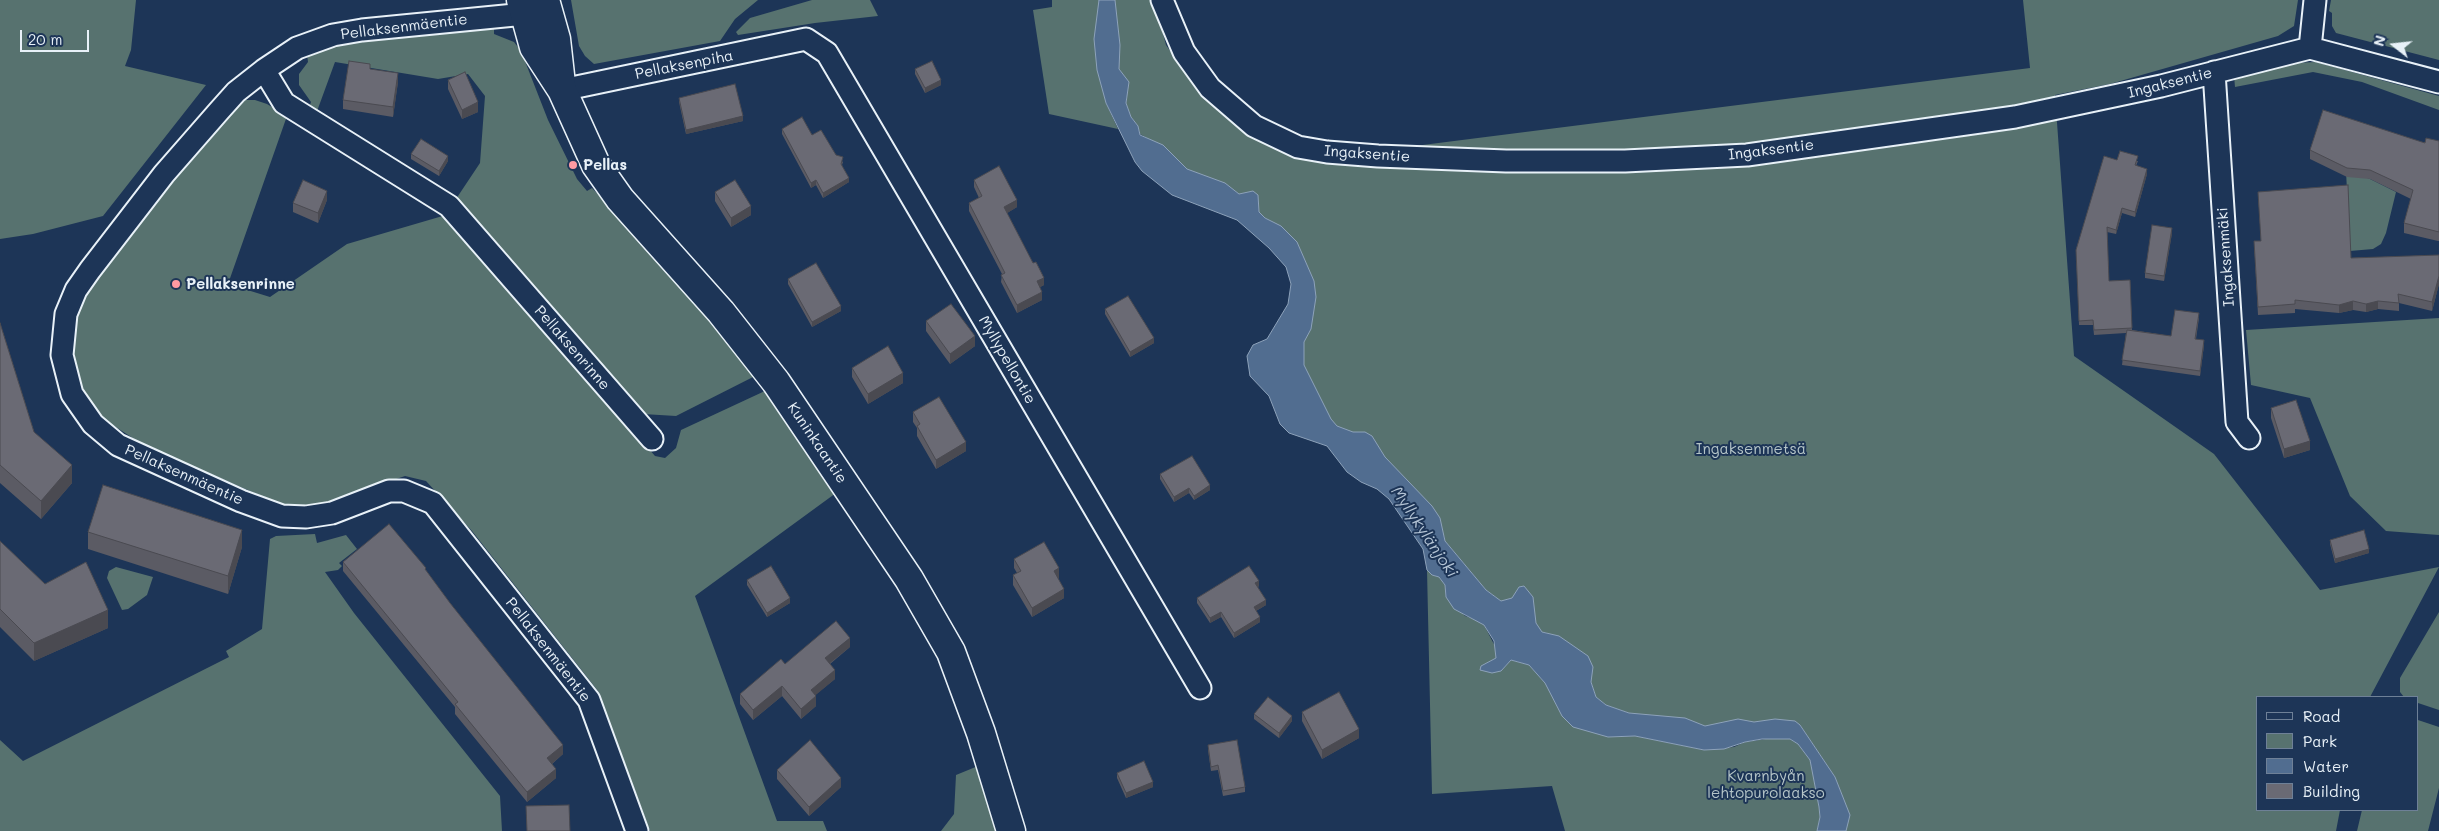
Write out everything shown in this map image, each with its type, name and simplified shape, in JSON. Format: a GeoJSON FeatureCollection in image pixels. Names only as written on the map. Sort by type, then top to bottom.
{"type":"FeatureCollection","features":[{"type":"Feature","properties":{"kind":"main road","name":"Kuninkaantie"},"geometry":{"type":"LineString","coordinates":[[535,5],[556,39],[562,90],[596,165],[620,199],[720,312],[776,382],[909,579],[951,652],[981,733],[1011,831]]}},
{"type":"Feature","properties":{"kind":"street","name":"Ingaksentie"},"geometry":{"type":"LineString","coordinates":[[1162,0],[1184,52],[1210,88],[1254,126],[1298,147],[1327,152],[1378,156],[1506,161],[1625,161],[1747,155],[2014,117],[2161,86],[2310,48],[2439,82]]}},
{"type":"Feature","properties":{"kind":"street"},"geometry":{"type":"LineString","coordinates":[[2310,48],[2311,20],[2315,0]]}},
{"type":"Feature","properties":{"kind":"street","name":"Pellaksenmäentie"},"geometry":{"type":"LineString","coordinates":[[535,5],[333,35],[297,48],[264,70],[236,92],[164,174],[111,240],[76,290],[66,314],[62,355],[72,394],[93,424],[118,446],[242,501],[282,516],[306,517],[332,513],[389,491],[404,491],[432,503],[589,700],[637,831]]}},
{"type":"Feature","properties":{"kind":"street","name":"Pellaksenpiha"},"geometry":{"type":"LineString","coordinates":[[562,90],[806,39]]}},
{"type":"Feature","properties":{"kind":"street","name":"Myllypellontie"},"geometry":{"type":"LineString","coordinates":[[806,39],[827,53],[1200,688]]}},
{"type":"Feature","properties":{"kind":"street","name":"Pellaksenrinne"},"geometry":{"type":"LineString","coordinates":[[264,70],[284,103],[449,206],[652,439]]}},
{"type":"Feature","properties":{"kind":"street","name":"Ingaksenmäki"},"geometry":{"type":"LineString","coordinates":[[2214,72],[2237,422],[2250,438]]}},
{"type":"Feature","properties":{"kind":"green space"},"geometry":{"type":"Polygon","coordinates":[[[0,0],[136,0],[131,50],[125,66],[206,85],[103,216],[33,234],[0,239],[0,0]]]}},
{"type":"Feature","properties":{"kind":"green space"},"geometry":{"type":"Polygon","coordinates":[[[571,0],[758,0],[735,19],[720,41],[594,64],[585,56],[579,46],[571,0]]]}},
{"type":"Feature","properties":{"kind":"green space"},"geometry":{"type":"Polygon","coordinates":[[[812,0],[870,0],[878,16],[815,23],[738,35],[736,32],[750,18],[812,0]]]}},
{"type":"Feature","properties":{"kind":"green space"},"geometry":{"type":"Polygon","coordinates":[[[1052,0],[1099,0],[1106,103],[1118,129],[1049,114],[1033,10],[1052,7],[1052,0]]]}},
{"type":"Feature","properties":{"kind":"green space","name":"Ingaksenmetsä"},"geometry":{"type":"Polygon","coordinates":[[[1104,0],[1154,0],[1166,45],[1188,76],[1218,111],[1270,145],[1391,149],[2030,68],[2023,0],[2298,0],[2294,26],[2278,36],[2110,84],[2055,95],[2074,356],[2214,454],[2320,590],[2439,567],[2371,696],[2256,696],[2256,811],[2340,811],[2336,831],[1839,831],[1843,799],[1835,777],[1800,725],[1716,730],[1629,713],[1606,705],[1596,697],[1591,682],[1547,633],[1542,632],[1509,602],[1501,601],[1486,590],[1445,541],[1444,536],[1339,435],[1297,365],[1310,294],[1276,224],[1259,212],[1258,199],[1239,194],[1232,189],[1185,170],[1152,141],[1140,134],[1126,103],[1127,97],[1120,75],[1104,0]]]}},
{"type":"Feature","properties":{"kind":"green space"},"geometry":{"type":"Polygon","coordinates":[[[2331,0],[2439,0],[2439,60],[2336,33],[2332,26],[2332,13],[2329,11],[2331,0]]]}},
{"type":"Feature","properties":{"kind":"green space"},"geometry":{"type":"Polygon","coordinates":[[[494,27],[494,34],[514,42],[521,51],[548,120],[577,179],[587,191],[592,188],[673,273],[759,374],[676,416],[643,414],[454,202],[480,163],[485,96],[468,74],[438,79],[335,62],[316,114],[309,108],[311,102],[299,85],[299,74],[308,62],[307,54],[357,38],[494,27]]]}},
{"type":"Feature","properties":{"kind":"green space"},"geometry":{"type":"Polygon","coordinates":[[[2316,62],[2439,96],[2439,110],[2362,82],[2313,72],[2235,87],[2234,76],[2293,63],[2316,62]]]}},
{"type":"Feature","properties":{"kind":"green space"},"geometry":{"type":"Polygon","coordinates":[[[242,100],[255,100],[267,104],[287,116],[228,284],[270,297],[347,244],[446,215],[655,456],[665,458],[676,448],[681,430],[767,390],[836,493],[695,596],[777,821],[823,821],[827,831],[650,831],[598,691],[472,531],[426,481],[405,476],[318,506],[282,505],[142,444],[105,420],[84,391],[71,360],[72,324],[87,286],[169,182],[242,100]]]}},
{"type":"Feature","properties":{"kind":"green space"},"geometry":{"type":"Polygon","coordinates":[[[2346,171],[2370,179],[2396,192],[2386,233],[2381,244],[2373,249],[2350,251],[2346,171]]]}},
{"type":"Feature","properties":{"kind":"green space"},"geometry":{"type":"Polygon","coordinates":[[[2439,318],[2439,535],[2386,531],[2350,496],[2310,398],[2251,385],[2246,330],[2439,318]]]}},
{"type":"Feature","properties":{"kind":"green space"},"geometry":{"type":"Polygon","coordinates":[[[315,534],[317,543],[346,535],[357,549],[339,563],[342,566],[338,570],[325,572],[354,613],[500,796],[502,831],[0,831],[0,740],[23,761],[229,657],[226,651],[262,629],[270,539],[276,536],[315,534]]]}},
{"type":"Feature","properties":{"kind":"green space"},"geometry":{"type":"Polygon","coordinates":[[[116,567],[153,577],[147,595],[128,609],[122,610],[107,578],[109,571],[116,567]]]}},
{"type":"Feature","properties":{"kind":"green space","name":"Kvarnbyån lehtopurolaakso"},"geometry":{"type":"Polygon","coordinates":[[[1427,570],[1432,575],[1439,577],[1445,585],[1446,597],[1465,616],[1477,620],[1484,625],[1497,650],[1496,658],[1485,664],[1501,671],[1511,660],[1529,665],[1545,683],[1608,737],[1635,736],[1704,750],[1734,747],[1745,742],[1779,737],[1790,739],[1798,744],[1810,760],[1817,788],[1820,817],[1817,831],[1565,831],[1552,786],[1432,794],[1427,570]]]}},
{"type":"Feature","properties":{"kind":"green space"},"geometry":{"type":"Polygon","coordinates":[[[2439,612],[2439,710],[2419,703],[2419,696],[2403,696],[2400,692],[2400,678],[2439,612]]]}},
{"type":"Feature","properties":{"kind":"green space"},"geometry":{"type":"Polygon","coordinates":[[[2419,720],[2439,727],[2439,788],[2428,831],[2357,831],[2362,811],[2419,811],[2419,720]]]}},
{"type":"Feature","properties":{"kind":"green space"},"geometry":{"type":"Polygon","coordinates":[[[978,766],[997,831],[941,831],[954,814],[956,775],[978,766]]]}},
{"type":"Feature","properties":{"kind":"water","name":"Myllykylänjoki"},"geometry":{"type":"Polygon","coordinates":[[[1099,0],[1115,0],[1120,45],[1119,69],[1129,82],[1126,103],[1131,117],[1138,126],[1140,135],[1163,145],[1187,169],[1225,183],[1239,194],[1253,191],[1258,195],[1259,212],[1265,218],[1281,226],[1297,242],[1314,281],[1316,297],[1311,329],[1304,342],[1304,365],[1331,419],[1337,426],[1353,432],[1365,432],[1372,436],[1385,457],[1432,506],[1440,518],[1445,541],[1486,590],[1501,601],[1512,598],[1519,587],[1524,586],[1533,597],[1536,623],[1542,632],[1559,636],[1588,656],[1593,667],[1591,682],[1596,697],[1606,705],[1629,713],[1685,718],[1705,726],[1738,719],[1754,722],[1775,719],[1795,721],[1800,725],[1835,777],[1850,815],[1846,831],[1817,831],[1820,817],[1810,760],[1798,744],[1790,739],[1762,739],[1724,749],[1704,750],[1635,736],[1608,737],[1573,727],[1562,716],[1545,683],[1529,665],[1511,660],[1501,671],[1492,673],[1480,670],[1481,666],[1496,658],[1494,641],[1484,625],[1454,609],[1446,597],[1445,585],[1439,577],[1432,575],[1427,570],[1423,549],[1389,499],[1377,489],[1361,482],[1347,472],[1327,446],[1289,433],[1280,424],[1269,396],[1250,376],[1247,356],[1253,345],[1267,339],[1288,304],[1291,284],[1286,267],[1269,248],[1237,220],[1172,195],[1142,171],[1135,162],[1106,103],[1097,70],[1094,39],[1099,0]]]}},
{"type":"Feature","properties":{"kind":"building"},"geometry":{"type":"Polygon","coordinates":[[[349,61],[370,64],[370,69],[398,73],[393,107],[343,100],[349,61]]]}},
{"type":"Feature","properties":{"kind":"building"},"geometry":{"type":"Polygon","coordinates":[[[932,61],[941,80],[925,88],[915,69],[932,61]]]}},
{"type":"Feature","properties":{"kind":"building"},"geometry":{"type":"Polygon","coordinates":[[[465,72],[478,102],[462,110],[448,80],[465,72]]]}},
{"type":"Feature","properties":{"kind":"building"},"geometry":{"type":"Polygon","coordinates":[[[735,84],[743,116],[686,130],[679,98],[735,84]]]}},
{"type":"Feature","properties":{"kind":"building"},"geometry":{"type":"Polygon","coordinates":[[[2323,110],[2425,143],[2426,138],[2439,141],[2439,232],[2404,223],[2413,190],[2370,170],[2347,168],[2310,150],[2323,110]]]}},
{"type":"Feature","properties":{"kind":"building"},"geometry":{"type":"Polygon","coordinates":[[[802,117],[812,135],[821,130],[836,155],[843,157],[841,164],[849,178],[823,193],[816,180],[811,183],[782,129],[802,117]]]}},
{"type":"Feature","properties":{"kind":"building"},"geometry":{"type":"Polygon","coordinates":[[[421,139],[448,156],[439,171],[411,154],[421,139]]]}},
{"type":"Feature","properties":{"kind":"building"},"geometry":{"type":"Polygon","coordinates":[[[2120,151],[2138,156],[2135,165],[2147,169],[2135,212],[2122,208],[2116,230],[2107,227],[2109,281],[2130,280],[2132,328],[2094,330],[2093,320],[2079,321],[2076,250],[2104,156],[2117,160],[2120,151]]]}},
{"type":"Feature","properties":{"kind":"building"},"geometry":{"type":"Polygon","coordinates":[[[999,166],[1017,200],[1004,207],[1033,263],[1036,262],[1044,278],[1037,281],[1042,292],[1017,305],[1001,275],[1005,273],[969,203],[982,196],[974,180],[999,166]]]}},
{"type":"Feature","properties":{"kind":"building"},"geometry":{"type":"Polygon","coordinates":[[[303,180],[327,191],[318,213],[293,203],[303,180]]]}},
{"type":"Feature","properties":{"kind":"building"},"geometry":{"type":"Polygon","coordinates":[[[735,180],[751,206],[731,218],[715,192],[735,180]]]}},
{"type":"Feature","properties":{"kind":"building"},"geometry":{"type":"Polygon","coordinates":[[[2348,185],[2351,258],[2439,255],[2439,276],[2432,302],[2398,294],[2399,303],[2378,301],[2366,304],[2353,301],[2339,305],[2295,300],[2295,304],[2258,307],[2254,241],[2261,241],[2258,192],[2348,185]]]}},
{"type":"Feature","properties":{"kind":"building"},"geometry":{"type":"Polygon","coordinates":[[[2152,225],[2172,228],[2164,276],[2145,273],[2152,225]]]}},
{"type":"Feature","properties":{"kind":"building"},"geometry":{"type":"Polygon","coordinates":[[[816,263],[841,306],[812,322],[788,279],[816,263]]]}},
{"type":"Feature","properties":{"kind":"building"},"geometry":{"type":"Polygon","coordinates":[[[1128,296],[1154,338],[1130,352],[1105,309],[1128,296]]]}},
{"type":"Feature","properties":{"kind":"building"},"geometry":{"type":"Polygon","coordinates":[[[951,304],[975,336],[950,354],[926,321],[951,304]]]}},
{"type":"Feature","properties":{"kind":"building"},"geometry":{"type":"Polygon","coordinates":[[[2175,310],[2199,313],[2195,339],[2204,340],[2200,371],[2122,360],[2127,330],[2171,336],[2175,310]]]}},
{"type":"Feature","properties":{"kind":"building"},"geometry":{"type":"Polygon","coordinates":[[[0,323],[34,432],[72,465],[41,501],[0,465],[0,323]]]}},
{"type":"Feature","properties":{"kind":"building"},"geometry":{"type":"Polygon","coordinates":[[[888,346],[903,373],[868,394],[852,368],[888,346]]]}},
{"type":"Feature","properties":{"kind":"building"},"geometry":{"type":"Polygon","coordinates":[[[939,397],[966,442],[936,460],[917,426],[920,424],[913,412],[939,397]]]}},
{"type":"Feature","properties":{"kind":"building"},"geometry":{"type":"Polygon","coordinates":[[[2296,400],[2310,441],[2284,449],[2271,408],[2296,400]]]}},
{"type":"Feature","properties":{"kind":"building"},"geometry":{"type":"Polygon","coordinates":[[[1192,456],[1210,485],[1194,496],[1189,488],[1174,497],[1160,474],[1192,456]]]}},
{"type":"Feature","properties":{"kind":"building"},"geometry":{"type":"Polygon","coordinates":[[[103,485],[242,530],[228,576],[88,532],[103,485]]]}},
{"type":"Feature","properties":{"kind":"building"},"geometry":{"type":"Polygon","coordinates":[[[389,524],[426,568],[450,603],[563,745],[547,758],[556,769],[527,792],[455,704],[458,702],[343,562],[389,524]]]}},
{"type":"Feature","properties":{"kind":"building"},"geometry":{"type":"Polygon","coordinates":[[[2364,530],[2369,549],[2335,559],[2330,540],[2364,530]]]}},
{"type":"Feature","properties":{"kind":"building"},"geometry":{"type":"Polygon","coordinates":[[[0,541],[45,584],[86,562],[108,610],[34,643],[0,609],[0,541]]]}},
{"type":"Feature","properties":{"kind":"building"},"geometry":{"type":"Polygon","coordinates":[[[1044,542],[1059,568],[1054,571],[1064,589],[1032,608],[1013,575],[1021,571],[1014,559],[1044,542]]]}},
{"type":"Feature","properties":{"kind":"building"},"geometry":{"type":"Polygon","coordinates":[[[771,566],[790,598],[767,613],[747,580],[771,566]]]}},
{"type":"Feature","properties":{"kind":"building"},"geometry":{"type":"Polygon","coordinates":[[[1249,566],[1259,581],[1255,583],[1266,600],[1254,607],[1260,617],[1234,633],[1221,612],[1210,618],[1197,598],[1249,566]]]}},
{"type":"Feature","properties":{"kind":"building"},"geometry":{"type":"Polygon","coordinates":[[[836,621],[850,638],[825,658],[835,670],[811,690],[816,696],[801,709],[782,686],[753,710],[740,694],[781,659],[785,664],[836,621]]]}},
{"type":"Feature","properties":{"kind":"building"},"geometry":{"type":"Polygon","coordinates":[[[1339,692],[1359,729],[1322,750],[1302,712],[1339,692]]]}},
{"type":"Feature","properties":{"kind":"building"},"geometry":{"type":"Polygon","coordinates":[[[1268,697],[1292,716],[1279,733],[1254,714],[1268,697]]]}},
{"type":"Feature","properties":{"kind":"building"},"geometry":{"type":"Polygon","coordinates":[[[810,740],[841,778],[809,807],[777,770],[810,740]]]}},
{"type":"Feature","properties":{"kind":"building"},"geometry":{"type":"Polygon","coordinates":[[[1237,740],[1245,787],[1223,791],[1218,765],[1211,767],[1208,745],[1237,740]]]}},
{"type":"Feature","properties":{"kind":"building"},"geometry":{"type":"Polygon","coordinates":[[[1144,761],[1153,782],[1126,793],[1117,773],[1144,761]]]}},
{"type":"Feature","properties":{"kind":"building"},"geometry":{"type":"Polygon","coordinates":[[[569,805],[570,831],[527,831],[526,806],[569,805]]]}},
{"type":"Feature","properties":{"kind":"place","name":"Pellas"},"geometry":{"type":"Point","coordinates":[573,165]}},
{"type":"Feature","properties":{"kind":"place","name":"Pellaksenrinne"},"geometry":{"type":"Point","coordinates":[176,284]}}]}
